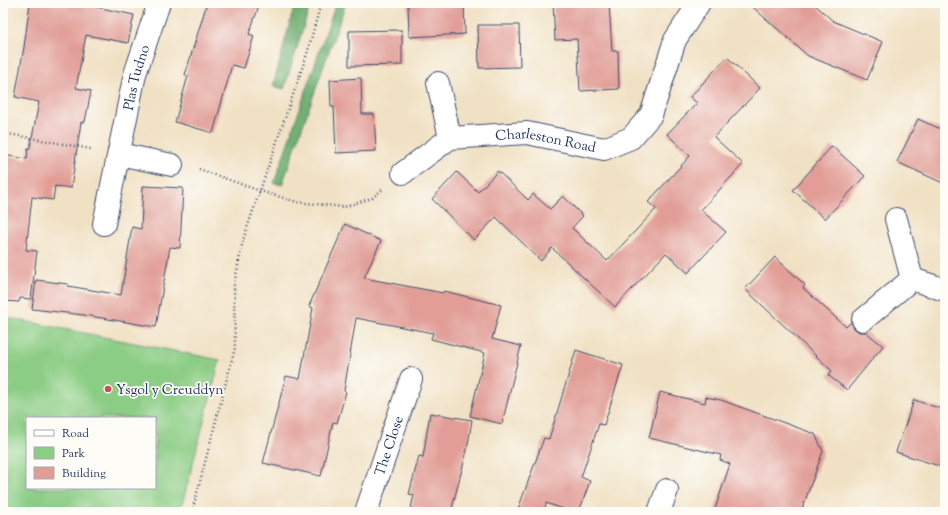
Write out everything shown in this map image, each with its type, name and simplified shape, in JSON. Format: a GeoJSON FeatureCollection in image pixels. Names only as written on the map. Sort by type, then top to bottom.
{"type":"FeatureCollection","features":[{"type":"Feature","properties":{"kind":"street","name":"Plas Tudno"},"geometry":{"type":"LineString","coordinates":[[104,224],[135,74],[159,3]]}},
{"type":"Feature","properties":{"kind":"street","name":"Charleston Road"},"geometry":{"type":"LineString","coordinates":[[450,138],[527,133],[604,149],[631,138],[651,115],[675,40],[699,3]]}},
{"type":"Feature","properties":{"kind":"street"},"geometry":{"type":"LineString","coordinates":[[403,173],[450,138],[438,83]]}},
{"type":"Feature","properties":{"kind":"street"},"geometry":{"type":"LineString","coordinates":[[119,154],[172,165]]}},
{"type":"Feature","properties":{"kind":"street"},"geometry":{"type":"LineString","coordinates":[[896,219],[912,279]]}},
{"type":"Feature","properties":{"kind":"street"},"geometry":{"type":"LineString","coordinates":[[912,279],[945,290]]}},
{"type":"Feature","properties":{"kind":"street"},"geometry":{"type":"LineString","coordinates":[[863,320],[912,279]]}},
{"type":"Feature","properties":{"kind":"street","name":"The Close"},"geometry":{"type":"LineString","coordinates":[[366,512],[411,379]]}},
{"type":"Feature","properties":{"kind":"street"},"geometry":{"type":"LineString","coordinates":[[659,512],[667,490]]}},
{"type":"Feature","properties":{"kind":"path"},"geometry":{"type":"LineString","coordinates":[[192,512],[235,348],[234,285],[243,240],[307,54],[321,3]]}},
{"type":"Feature","properties":{"kind":"path"},"geometry":{"type":"LineString","coordinates":[[3,133],[119,154]]}},
{"type":"Feature","properties":{"kind":"path"},"geometry":{"type":"LineString","coordinates":[[172,165],[191,166],[260,191],[297,202],[344,207],[372,198],[403,173]]}},
{"type":"Feature","properties":{"kind":"green space"},"geometry":{"type":"Polygon","coordinates":[[[295,3],[311,3],[284,89],[273,86],[295,3]]]}},
{"type":"Feature","properties":{"kind":"green space"},"geometry":{"type":"Polygon","coordinates":[[[336,3],[346,3],[282,185],[274,183],[336,3]]]}},
{"type":"Feature","properties":{"kind":"green space","name":"Ysgol y Creuddyn"},"geometry":{"type":"Polygon","coordinates":[[[3,317],[220,360],[180,512],[3,512],[3,317]]]}},
{"type":"Feature","properties":{"kind":"building"},"geometry":{"type":"Polygon","coordinates":[[[30,3],[77,3],[134,15],[128,43],[86,35],[76,88],[91,91],[85,122],[81,122],[71,188],[55,186],[53,200],[32,197],[26,250],[37,251],[31,299],[20,298],[19,302],[3,301],[3,155],[27,159],[28,148],[30,148],[39,102],[15,97],[30,3]]]}},
{"type":"Feature","properties":{"kind":"building"},"geometry":{"type":"Polygon","coordinates":[[[207,3],[260,3],[249,34],[254,36],[244,68],[232,65],[213,133],[175,122],[188,76],[185,75],[207,3]]]}},
{"type":"Feature","properties":{"kind":"building"},"geometry":{"type":"Polygon","coordinates":[[[408,3],[464,3],[465,34],[409,37],[408,3]]]}},
{"type":"Feature","properties":{"kind":"building"},"geometry":{"type":"Polygon","coordinates":[[[553,3],[609,3],[612,51],[618,51],[619,89],[580,91],[577,39],[555,40],[553,3]]]}},
{"type":"Feature","properties":{"kind":"building"},"geometry":{"type":"Polygon","coordinates":[[[748,3],[813,3],[833,21],[883,42],[867,80],[808,56],[748,3]]]}},
{"type":"Feature","properties":{"kind":"building"},"geometry":{"type":"Polygon","coordinates":[[[478,25],[519,25],[520,67],[479,68],[478,25]]]}},
{"type":"Feature","properties":{"kind":"building"},"geometry":{"type":"Polygon","coordinates":[[[402,30],[402,65],[349,66],[349,31],[402,30]]]}},
{"type":"Feature","properties":{"kind":"building"},"geometry":{"type":"Polygon","coordinates":[[[727,57],[760,88],[714,137],[743,164],[701,210],[726,232],[688,273],[666,253],[615,307],[552,248],[541,261],[496,217],[474,240],[432,199],[457,172],[478,192],[498,171],[528,200],[533,194],[550,209],[563,196],[583,216],[572,228],[607,261],[656,209],[648,202],[690,156],[667,134],[697,103],[690,97],[727,57]]]}},
{"type":"Feature","properties":{"kind":"building"},"geometry":{"type":"Polygon","coordinates":[[[361,78],[362,114],[374,114],[376,151],[336,153],[334,107],[331,107],[330,80],[361,78]]]}},
{"type":"Feature","properties":{"kind":"building"},"geometry":{"type":"Polygon","coordinates":[[[918,119],[945,131],[945,184],[897,162],[918,119]]]}},
{"type":"Feature","properties":{"kind":"building"},"geometry":{"type":"Polygon","coordinates":[[[832,146],[865,176],[825,219],[793,190],[832,146]]]}},
{"type":"Feature","properties":{"kind":"building"},"geometry":{"type":"Polygon","coordinates":[[[143,186],[183,188],[180,248],[170,247],[156,327],[84,315],[32,309],[36,280],[68,284],[68,286],[121,295],[132,227],[141,229],[143,186]]]}},
{"type":"Feature","properties":{"kind":"building"},"geometry":{"type":"Polygon","coordinates":[[[345,224],[381,241],[364,278],[443,293],[444,291],[501,305],[492,339],[521,346],[502,424],[470,416],[485,353],[431,339],[433,333],[356,318],[344,391],[346,392],[337,423],[333,422],[321,476],[263,463],[286,376],[300,379],[313,308],[309,306],[345,224]]]}},
{"type":"Feature","properties":{"kind":"building"},"geometry":{"type":"Polygon","coordinates":[[[775,257],[805,285],[803,288],[846,327],[851,322],[854,328],[859,332],[866,332],[883,346],[847,390],[828,375],[832,371],[745,289],[775,257]]]}},
{"type":"Feature","properties":{"kind":"building"},"geometry":{"type":"Polygon","coordinates":[[[576,350],[623,365],[604,425],[599,424],[581,477],[590,481],[579,512],[572,512],[546,503],[545,512],[517,512],[544,438],[549,439],[576,350]]]}},
{"type":"Feature","properties":{"kind":"building"},"geometry":{"type":"Polygon","coordinates":[[[660,392],[705,403],[706,397],[721,400],[815,434],[823,451],[801,512],[714,512],[730,464],[720,460],[721,455],[649,438],[660,392]]]}},
{"type":"Feature","properties":{"kind":"building"},"geometry":{"type":"Polygon","coordinates":[[[914,400],[945,410],[945,468],[896,452],[914,400]]]}},
{"type":"Feature","properties":{"kind":"building"},"geometry":{"type":"Polygon","coordinates":[[[430,413],[472,420],[467,450],[451,512],[410,512],[414,495],[409,494],[419,456],[423,457],[430,413]]]}},
{"type":"Feature","properties":{"kind":"place","name":"Ysgol y Creuddyn"},"geometry":{"type":"Point","coordinates":[108,389]}}]}
